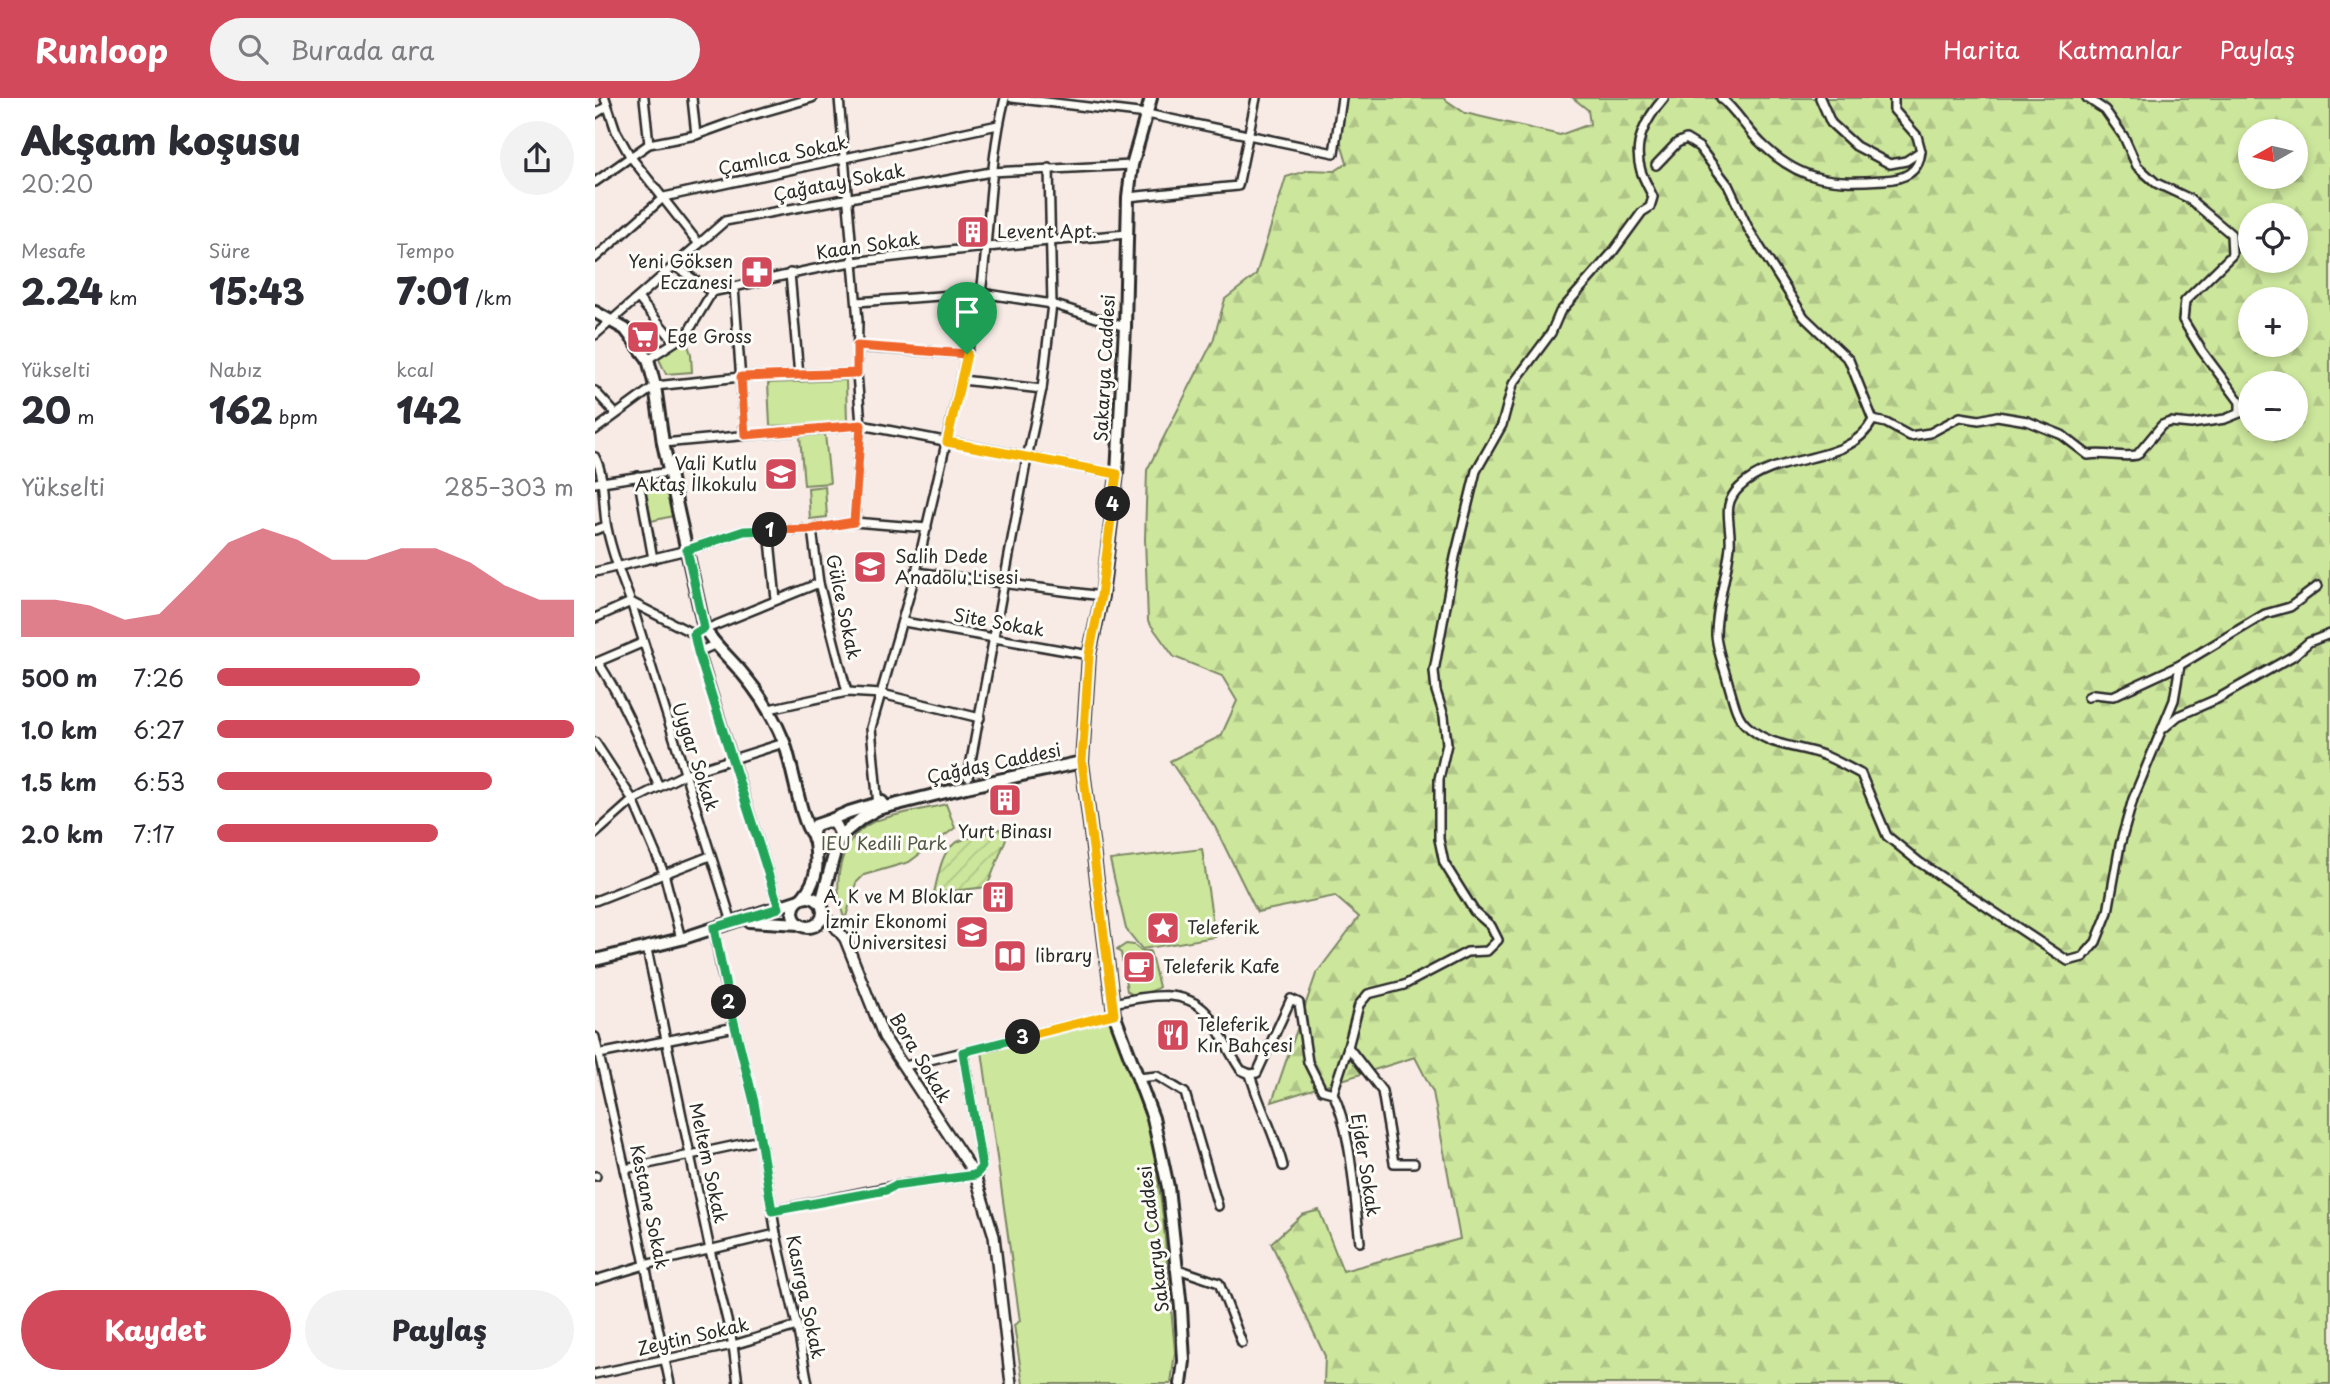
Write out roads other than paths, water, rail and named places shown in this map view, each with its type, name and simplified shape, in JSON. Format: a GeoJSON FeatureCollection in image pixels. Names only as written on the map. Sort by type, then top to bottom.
{"type":"FeatureCollection","features":[{"type":"Feature","properties":{"kind":"main road","name":"Sakarya Caddesi"},"geometry":{"type":"LineString","coordinates":[[1151,98],[1132,165],[1128,197],[1125,327],[1117,474],[1101,596],[1089,655],[1082,762],[1114,1009],[1153,1118],[1168,1187],[1184,1362],[1181,1384]]}},
{"type":"Feature","properties":{"kind":"main road"},"geometry":{"type":"LineString","coordinates":[[595,312],[625,329],[648,359],[655,386],[663,443],[687,550],[699,631],[741,671],[769,709],[784,743],[802,807],[804,824],[823,848],[837,841]]}},
{"type":"Feature","properties":{"kind":"main road","name":"Çağdaş Caddesi"},"geometry":{"type":"LineString","coordinates":[[824,822],[878,806],[1082,762]]}},
{"type":"Feature","properties":{"kind":"main road","name":"Çağdaş Caddesi"},"geometry":{"type":"LineString","coordinates":[[837,841],[878,806]]}},
{"type":"Feature","properties":{"kind":"main road"},"geometry":{"type":"LineString","coordinates":[[732,922],[769,921],[813,926],[823,916],[821,903],[837,841],[836,825],[824,822],[802,807]]}},
{"type":"Feature","properties":{"kind":"main road"},"geometry":{"type":"LineString","coordinates":[[799,925],[793,916],[800,899],[812,886],[817,874],[814,839],[824,822]]}},
{"type":"Feature","properties":{"kind":"main road"},"geometry":{"type":"LineString","coordinates":[[595,960],[681,939],[800,899],[813,897],[821,903]]}},
{"type":"Feature","properties":{"kind":"street"},"geometry":{"type":"LineString","coordinates":[[644,98],[649,144]]}},
{"type":"Feature","properties":{"kind":"street"},"geometry":{"type":"LineString","coordinates":[[692,98],[696,135]]}},
{"type":"Feature","properties":{"kind":"street"},"geometry":{"type":"LineString","coordinates":[[595,182],[649,144],[696,135],[749,116],[813,98]]}},
{"type":"Feature","properties":{"kind":"street"},"geometry":{"type":"LineString","coordinates":[[839,98],[857,302],[857,373],[861,425],[854,522]]}},
{"type":"Feature","properties":{"kind":"street"},"geometry":{"type":"LineString","coordinates":[[878,806],[871,727],[904,622],[981,293],[988,246],[991,172],[1005,98]]}},
{"type":"Feature","properties":{"kind":"street"},"geometry":{"type":"LineString","coordinates":[[1012,98],[1147,114],[1334,153],[1342,98]]}},
{"type":"Feature","properties":{"kind":"street"},"geometry":{"type":"LineString","coordinates":[[1128,197],[1238,186],[1256,98]]}},
{"type":"Feature","properties":{"kind":"street"},"geometry":{"type":"LineString","coordinates":[[1333,1093],[1359,1005],[1368,994],[1404,985],[1467,952],[1487,951],[1498,940],[1491,926],[1474,911],[1444,863],[1439,839],[1439,779],[1447,744],[1434,671],[1455,557],[1476,471],[1502,425],[1513,384],[1551,333],[1560,312],[1612,253],[1642,212],[1650,207],[1653,197],[1641,170],[1638,153],[1641,130],[1664,98]]}},
{"type":"Feature","properties":{"kind":"street"},"geometry":{"type":"LineString","coordinates":[[1721,98],[1764,147],[1793,169],[1826,182],[1891,180],[1910,175],[1920,164],[1921,152],[1917,136],[1894,110],[1894,98]]}},
{"type":"Feature","properties":{"kind":"street"},"geometry":{"type":"LineString","coordinates":[[1820,98],[1831,123],[1856,146],[1889,164],[1906,161],[1921,152]]}},
{"type":"Feature","properties":{"kind":"street"},"geometry":{"type":"LineString","coordinates":[[1873,420],[1886,423],[1910,436],[1930,433],[1960,417],[1979,420],[1997,416],[2027,421],[2062,435],[2088,455],[2103,452],[2125,457],[2137,455],[2162,425],[2170,422],[2191,424],[2214,421],[2240,413],[2240,402],[2183,320],[2185,301],[2232,255],[2231,234],[2188,198],[2155,183],[2137,166],[2124,136],[2105,110],[2087,98]]}},
{"type":"Feature","properties":{"kind":"street"},"geometry":{"type":"LineString","coordinates":[[595,114],[606,102],[616,131],[630,156],[699,244]]}},
{"type":"Feature","properties":{"kind":"street","name":"Çamlıca Sokak"},"geometry":{"type":"LineString","coordinates":[[595,258],[664,197],[998,125]]}},
{"type":"Feature","properties":{"kind":"street"},"geometry":{"type":"LineString","coordinates":[[1656,165],[1677,143],[1686,139],[1699,147],[1728,185],[1749,230],[1804,317],[1849,360],[1873,420],[1869,428],[1852,444],[1835,452],[1792,460],[1762,472],[1741,485],[1730,498],[1727,516],[1730,543],[1716,637],[1734,702],[1743,723],[1765,740],[1823,755],[1861,774],[1887,836],[1919,862],[2069,961],[2083,957],[2096,942],[2108,912],[2120,845],[2133,799],[2174,700],[2180,665]]}},
{"type":"Feature","properties":{"kind":"street","name":"Çağatay Sokak"},"geometry":{"type":"LineString","coordinates":[[595,335],[725,221],[991,172],[1132,165]]}},
{"type":"Feature","properties":{"kind":"street"},"geometry":{"type":"LineString","coordinates":[[968,777],[1042,389],[1052,304],[1049,168]]}},
{"type":"Feature","properties":{"kind":"street","name":"Kaan Sokak"},"geometry":{"type":"LineString","coordinates":[[712,292],[790,273],[853,262],[988,246],[1126,234]]}},
{"type":"Feature","properties":{"kind":"street"},"geometry":{"type":"LineString","coordinates":[[648,359],[687,334],[712,292],[675,265]]}},
{"type":"Feature","properties":{"kind":"street"},"geometry":{"type":"LineString","coordinates":[[790,273],[799,376]]}},
{"type":"Feature","properties":{"kind":"street"},"geometry":{"type":"LineString","coordinates":[[734,287],[745,435]]}},
{"type":"Feature","properties":{"kind":"street"},"geometry":{"type":"LineString","coordinates":[[857,302],[981,293],[1052,304],[1125,327]]}},
{"type":"Feature","properties":{"kind":"street"},"geometry":{"type":"LineString","coordinates":[[638,298],[674,341]]}},
{"type":"Feature","properties":{"kind":"street"},"geometry":{"type":"LineString","coordinates":[[857,346],[967,354]]}},
{"type":"Feature","properties":{"kind":"street"},"geometry":{"type":"LineString","coordinates":[[595,430],[655,386],[741,377],[857,373]]}},
{"type":"Feature","properties":{"kind":"street"},"geometry":{"type":"LineString","coordinates":[[962,380],[1042,389]]}},
{"type":"Feature","properties":{"kind":"street"},"geometry":{"type":"LineString","coordinates":[[595,391],[615,414]]}},
{"type":"Feature","properties":{"kind":"street"},"geometry":{"type":"LineString","coordinates":[[663,443],[861,425],[1117,474]]}},
{"type":"Feature","properties":{"kind":"street","name":"Uygar Sokak"},"geometry":{"type":"LineString","coordinates":[[595,457],[600,468],[598,482],[617,568],[631,602],[732,922]]}},
{"type":"Feature","properties":{"kind":"street"},"geometry":{"type":"LineString","coordinates":[[598,482],[669,472]]}},
{"type":"Feature","properties":{"kind":"street"},"geometry":{"type":"LineString","coordinates":[[638,477],[653,559]]}},
{"type":"Feature","properties":{"kind":"street"},"geometry":{"type":"LineString","coordinates":[[595,572],[687,550],[744,531],[812,529],[854,522],[927,528]]}},
{"type":"Feature","properties":{"kind":"street"},"geometry":{"type":"LineString","coordinates":[[595,530],[607,526]]}},
{"type":"Feature","properties":{"kind":"street","name":"Gülce Sokak"},"geometry":{"type":"LineString","coordinates":[[812,529],[819,583],[847,692]]}},
{"type":"Feature","properties":{"kind":"street"},"geometry":{"type":"LineString","coordinates":[[769,530],[776,600]]}},
{"type":"Feature","properties":{"kind":"street"},"geometry":{"type":"LineString","coordinates":[[916,572],[1101,596]]}},
{"type":"Feature","properties":{"kind":"street"},"geometry":{"type":"LineString","coordinates":[[595,618],[631,602],[699,631],[819,583]]}},
{"type":"Feature","properties":{"kind":"street"},"geometry":{"type":"LineString","coordinates":[[2088,697],[2094,694],[2113,696],[2180,665],[2265,614],[2290,607],[2318,586]]}},
{"type":"Feature","properties":{"kind":"street","name":"Site Sokak"},"geometry":{"type":"LineString","coordinates":[[904,622],[1089,655]]}},
{"type":"Feature","properties":{"kind":"street"},"geometry":{"type":"LineString","coordinates":[[699,631],[698,652],[779,908]]}},
{"type":"Feature","properties":{"kind":"street"},"geometry":{"type":"LineString","coordinates":[[2161,731],[2178,716],[2217,699],[2293,656],[2309,642],[2330,634]]}},
{"type":"Feature","properties":{"kind":"street"},"geometry":{"type":"LineString","coordinates":[[642,643],[597,663],[617,690],[659,788]]}},
{"type":"Feature","properties":{"kind":"street"},"geometry":{"type":"LineString","coordinates":[[698,652],[714,645]]}},
{"type":"Feature","properties":{"kind":"street"},"geometry":{"type":"LineString","coordinates":[[769,709],[847,692],[882,694],[980,718]]}},
{"type":"Feature","properties":{"kind":"street"},"geometry":{"type":"LineString","coordinates":[[595,742],[633,800],[664,873],[681,939]]}},
{"type":"Feature","properties":{"kind":"street"},"geometry":{"type":"LineString","coordinates":[[595,834],[633,800],[685,775],[784,743]]}},
{"type":"Feature","properties":{"kind":"street"},"geometry":{"type":"LineString","coordinates":[[595,901],[710,856]]}},
{"type":"Feature","properties":{"kind":"street","name":"Bora Sokak"},"geometry":{"type":"LineString","coordinates":[[823,916],[845,939],[884,1037],[975,1175],[994,1236],[1011,1384]]}},
{"type":"Feature","properties":{"kind":"street","name":"Kasırga Sokak"},"geometry":{"type":"LineString","coordinates":[[714,928],[754,1102],[776,1234],[808,1384]]}},
{"type":"Feature","properties":{"kind":"street","name":"Meltem Sokak"},"geometry":{"type":"LineString","coordinates":[[647,949],[710,1250],[733,1345],[738,1384]]}},
{"type":"Feature","properties":{"kind":"street"},"geometry":{"type":"LineString","coordinates":[[905,1066],[1114,1009],[1154,995],[1182,997],[1207,1012],[1241,1070],[1250,1074],[1258,1104],[1276,1140],[1283,1166]]}},
{"type":"Feature","properties":{"kind":"street","name":"Ejder Sokak"},"geometry":{"type":"LineString","coordinates":[[1250,1074],[1257,1073],[1291,999],[1299,1003],[1308,1062],[1321,1090],[1333,1093],[1339,1106],[1349,1155],[1360,1242]]}},
{"type":"Feature","properties":{"kind":"street"},"geometry":{"type":"LineString","coordinates":[[599,1054],[735,1027]]}},
{"type":"Feature","properties":{"kind":"street","name":"Kestane Sokak"},"geometry":{"type":"LineString","coordinates":[[595,1037],[670,1384]]}},
{"type":"Feature","properties":{"kind":"street"},"geometry":{"type":"LineString","coordinates":[[1348,1047],[1382,1091],[1394,1163],[1413,1163]]}},
{"type":"Feature","properties":{"kind":"street"},"geometry":{"type":"LineString","coordinates":[[772,1211],[886,1190],[894,1186],[975,1175],[982,1167],[963,1052]]}},
{"type":"Feature","properties":{"kind":"street"},"geometry":{"type":"LineString","coordinates":[[1138,1078],[1157,1076],[1185,1093],[1218,1206]]}},
{"type":"Feature","properties":{"kind":"street"},"geometry":{"type":"LineString","coordinates":[[625,1169],[760,1139]]}},
{"type":"Feature","properties":{"kind":"street"},"geometry":{"type":"LineString","coordinates":[[595,1280],[645,1265],[776,1234]]}},
{"type":"Feature","properties":{"kind":"street"},"geometry":{"type":"LineString","coordinates":[[1175,1268],[1219,1283],[1242,1343]]}},
{"type":"Feature","properties":{"kind":"street","name":"Zeytin Sokak"},"geometry":{"type":"LineString","coordinates":[[595,1376],[733,1345],[797,1326]]}},
{"type":"Feature","properties":{"kind":"street"},"geometry":{"type":"LineString","coordinates":[[595,1376],[596,1384]]}},
{"type":"Feature","properties":{"kind":"place","name":"Levent Apt."},"geometry":{"type":"Point","coordinates":[973,232]}},
{"type":"Feature","properties":{"kind":"place","name":"Yeni Göksen Eczanesi"},"geometry":{"type":"Point","coordinates":[757,272]}},
{"type":"Feature","properties":{"kind":"place","name":"Ege Gross"},"geometry":{"type":"Point","coordinates":[643,337]}},
{"type":"Feature","properties":{"kind":"place","name":"Vali Kutlu Aktaş İlkokulu"},"geometry":{"type":"Point","coordinates":[781,474]}},
{"type":"Feature","properties":{"kind":"place","name":"Salih Dede Anadolu Lisesi"},"geometry":{"type":"Point","coordinates":[870,567]}},
{"type":"Feature","properties":{"kind":"place","name":"Yurt Binası"},"geometry":{"type":"Point","coordinates":[1005,800]}},
{"type":"Feature","properties":{"kind":"place","name":"A, K ve M Bloklar"},"geometry":{"type":"Point","coordinates":[998,897]}},
{"type":"Feature","properties":{"kind":"place","name":"Teleferik"},"geometry":{"type":"Point","coordinates":[1163,928]}},
{"type":"Feature","properties":{"kind":"place","name":"İzmir Ekonomi Üniversitesi"},"geometry":{"type":"Point","coordinates":[972,932]}},
{"type":"Feature","properties":{"kind":"place","name":"library"},"geometry":{"type":"Point","coordinates":[1010,956]}},
{"type":"Feature","properties":{"kind":"place","name":"Teleferik Kafe"},"geometry":{"type":"Point","coordinates":[1139,967]}},
{"type":"Feature","properties":{"kind":"place","name":"Teleferik Kır Bahçesi"},"geometry":{"type":"Point","coordinates":[1173,1035]}},
{"type":"Feature","properties":{"kind":"park label","name":"IEU Kedili Park"},"geometry":{"type":"Point","coordinates":[884,844]}}]}
